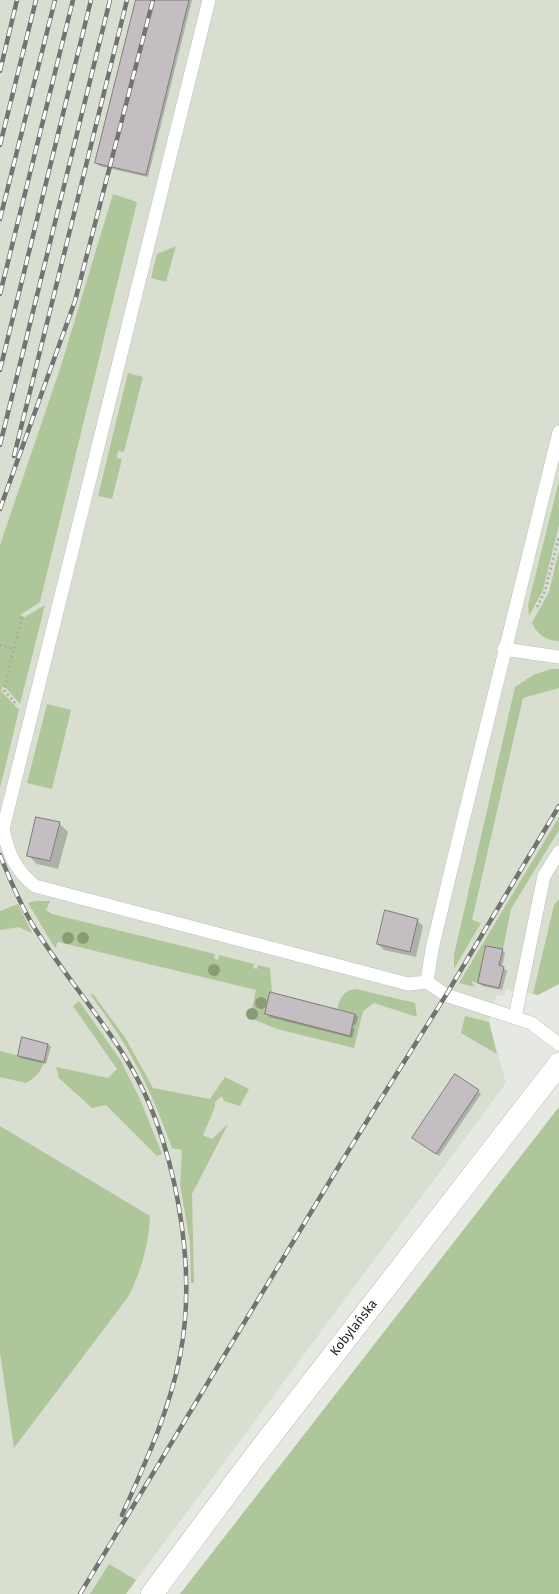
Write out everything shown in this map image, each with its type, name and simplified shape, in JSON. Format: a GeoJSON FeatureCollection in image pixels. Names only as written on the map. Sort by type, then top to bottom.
{"type":"FeatureCollection","features":[{"type":"Feature","properties":{"kind":"street","name":"Kobylańska"},"geometry":{"type":"LineString","coordinates":[[152,1594],[252,1460],[559,1064]]}},
{"type":"Feature","properties":{"kind":"lane"},"geometry":{"type":"LineString","coordinates":[[209,0],[3,829],[6,847],[14,864],[24,877],[35,886],[408,984],[427,982],[446,995],[531,1022],[559,1044]]}},
{"type":"Feature","properties":{"kind":"lane"},"geometry":{"type":"LineString","coordinates":[[427,982],[432,949],[504,649],[559,432]]}},
{"type":"Feature","properties":{"kind":"lane"},"geometry":{"type":"LineString","coordinates":[[504,649],[559,657]]}},
{"type":"Feature","properties":{"kind":"lane"},"geometry":{"type":"LineString","coordinates":[[515,1017],[544,876],[559,852]]}},
{"type":"Feature","properties":{"kind":"path"},"geometry":{"type":"LineString","coordinates":[[536,608],[545,591],[559,536]]}},
{"type":"Feature","properties":{"kind":"path"},"geometry":{"type":"LineString","coordinates":[[20,707],[4,690],[22,616]]}},
{"type":"Feature","properties":{"kind":"path"},"geometry":{"type":"LineString","coordinates":[[0,645],[14,648]]}},
{"type":"Feature","properties":{"kind":"shaded area"},"geometry":{"type":"Polygon","coordinates":[[[0,0],[559,0],[559,984],[538,995],[506,989],[504,995],[496,996],[489,1022],[506,1083],[126,1594],[0,1594],[0,0]]]}},
{"type":"Feature","properties":{"kind":"green space"},"geometry":{"type":"Polygon","coordinates":[[[113,194],[137,202],[40,602],[20,615],[25,617],[45,605],[20,704],[6,688],[2,687],[1,691],[19,710],[0,788],[0,545],[61,366],[113,194]]]}},
{"type":"Feature","properties":{"kind":"green space"},"geometry":{"type":"Polygon","coordinates":[[[176,246],[166,282],[151,278],[157,254],[176,246]]]}},
{"type":"Feature","properties":{"kind":"green space"},"geometry":{"type":"Polygon","coordinates":[[[128,373],[143,377],[124,452],[118,451],[117,458],[122,459],[112,499],[98,496],[128,373]]]}},
{"type":"Feature","properties":{"kind":"green space"},"geometry":{"type":"Polygon","coordinates":[[[559,481],[559,525],[543,590],[529,616],[528,605],[559,481]]]}},
{"type":"Feature","properties":{"kind":"green space"},"geometry":{"type":"Polygon","coordinates":[[[559,550],[559,641],[554,641],[539,634],[532,623],[549,592],[559,550]]]}},
{"type":"Feature","properties":{"kind":"green space"},"geometry":{"type":"Polygon","coordinates":[[[551,669],[559,669],[559,688],[523,698],[472,920],[481,923],[454,969],[454,955],[515,687],[533,675],[551,669]]]}},
{"type":"Feature","properties":{"kind":"green space"},"geometry":{"type":"Polygon","coordinates":[[[47,704],[71,710],[52,789],[27,783],[47,704]]]}},
{"type":"Feature","properties":{"kind":"green space"},"geometry":{"type":"Polygon","coordinates":[[[559,817],[559,830],[511,909],[503,949],[486,946],[478,983],[471,981],[475,987],[459,983],[559,817]]]}},
{"type":"Feature","properties":{"kind":"green space"},"geometry":{"type":"Polygon","coordinates":[[[559,899],[559,984],[538,995],[533,994],[554,905],[559,899]]]}},
{"type":"Feature","properties":{"kind":"green space"},"geometry":{"type":"Polygon","coordinates":[[[35,901],[50,901],[46,910],[52,914],[215,954],[214,958],[218,960],[219,955],[254,964],[253,968],[257,969],[258,965],[270,968],[272,993],[270,993],[265,1015],[349,1035],[352,1028],[355,1029],[356,1025],[353,1024],[355,1014],[337,1009],[343,995],[348,991],[356,989],[415,1003],[417,1017],[374,1003],[363,1011],[354,1048],[277,1029],[250,1018],[256,990],[58,942],[55,948],[28,903],[35,901]]]}},
{"type":"Feature","properties":{"kind":"green space"},"geometry":{"type":"Polygon","coordinates":[[[18,904],[32,933],[19,927],[0,930],[0,911],[18,904]]]}},
{"type":"Feature","properties":{"kind":"green space"},"geometry":{"type":"Polygon","coordinates":[[[93,994],[126,1039],[153,1088],[210,1099],[225,1077],[249,1089],[240,1106],[224,1101],[222,1096],[215,1102],[215,1107],[203,1135],[212,1139],[228,1124],[192,1194],[194,1283],[191,1283],[190,1243],[180,1184],[182,1150],[172,1148],[157,1108],[139,1070],[113,1026],[91,995],[93,994]]]}},
{"type":"Feature","properties":{"kind":"green space"},"geometry":{"type":"Polygon","coordinates":[[[79,1001],[121,1061],[140,1099],[162,1154],[157,1156],[106,1105],[92,1108],[59,1078],[56,1067],[108,1078],[117,1069],[73,1006],[79,1001]]]}},
{"type":"Feature","properties":{"kind":"green space"},"geometry":{"type":"Polygon","coordinates":[[[465,1016],[489,1022],[497,1054],[461,1033],[465,1016]]]}},
{"type":"Feature","properties":{"kind":"green space"},"geometry":{"type":"Polygon","coordinates":[[[0,1051],[44,1062],[37,1075],[26,1083],[0,1077],[0,1051]]]}},
{"type":"Feature","properties":{"kind":"green space"},"geometry":{"type":"Polygon","coordinates":[[[559,1107],[559,1594],[180,1594],[559,1107]]]}},
{"type":"Feature","properties":{"kind":"green space"},"geometry":{"type":"Polygon","coordinates":[[[0,1126],[150,1216],[144,1258],[128,1297],[14,1448],[0,1352],[0,1126]]]}},
{"type":"Feature","properties":{"kind":"green space"},"geometry":{"type":"Polygon","coordinates":[[[109,1564],[136,1580],[126,1594],[90,1594],[109,1564]]]}},
{"type":"Feature","properties":{"kind":"building"},"geometry":{"type":"Polygon","coordinates":[[[136,0],[189,0],[146,175],[95,163],[136,0]]]}},
{"type":"Feature","properties":{"kind":"building"},"geometry":{"type":"Polygon","coordinates":[[[36,817],[60,822],[50,861],[27,856],[36,817]]]}},
{"type":"Feature","properties":{"kind":"building"},"geometry":{"type":"Polygon","coordinates":[[[385,910],[418,919],[410,952],[377,944],[385,910]]]}},
{"type":"Feature","properties":{"kind":"building"},"geometry":{"type":"Polygon","coordinates":[[[486,946],[503,949],[499,965],[504,967],[499,988],[478,983],[486,946]]]}},
{"type":"Feature","properties":{"kind":"building"},"geometry":{"type":"Polygon","coordinates":[[[270,992],[355,1014],[350,1036],[265,1014],[270,992]]]}},
{"type":"Feature","properties":{"kind":"building"},"geometry":{"type":"Polygon","coordinates":[[[22,1037],[48,1044],[44,1062],[18,1056],[22,1037]]]}},
{"type":"Feature","properties":{"kind":"building"},"geometry":{"type":"Polygon","coordinates":[[[455,1074],[479,1090],[436,1154],[412,1138],[455,1074]]]}},
{"type":"Feature","properties":{"kind":"railway"},"geometry":{"type":"LineString","coordinates":[[0,71],[17,0]]}},
{"type":"Feature","properties":{"kind":"railway"},"geometry":{"type":"LineString","coordinates":[[0,145],[36,0]]}},
{"type":"Feature","properties":{"kind":"railway"},"geometry":{"type":"LineString","coordinates":[[0,219],[55,0]]}},
{"type":"Feature","properties":{"kind":"railway"},"geometry":{"type":"LineString","coordinates":[[0,294],[73,0]]}},
{"type":"Feature","properties":{"kind":"railway"},"geometry":{"type":"LineString","coordinates":[[0,370],[91,0]]}},
{"type":"Feature","properties":{"kind":"railway"},"geometry":{"type":"LineString","coordinates":[[0,445],[110,0]]}},
{"type":"Feature","properties":{"kind":"railway"},"geometry":{"type":"LineString","coordinates":[[14,456],[127,0]]}},
{"type":"Feature","properties":{"kind":"railway"},"geometry":{"type":"LineString","coordinates":[[0,509],[75,301],[153,0]]}},
{"type":"Feature","properties":{"kind":"railway"},"geometry":{"type":"LineString","coordinates":[[80,1594],[342,1161],[446,995],[559,806]]}},
{"type":"Feature","properties":{"kind":"railway"},"geometry":{"type":"LineString","coordinates":[[0,855],[11,883],[34,927],[114,1040],[142,1089],[157,1125],[169,1163],[178,1202],[184,1242],[186,1282],[185,1320],[180,1356],[170,1397],[156,1437],[122,1515]]}}]}
